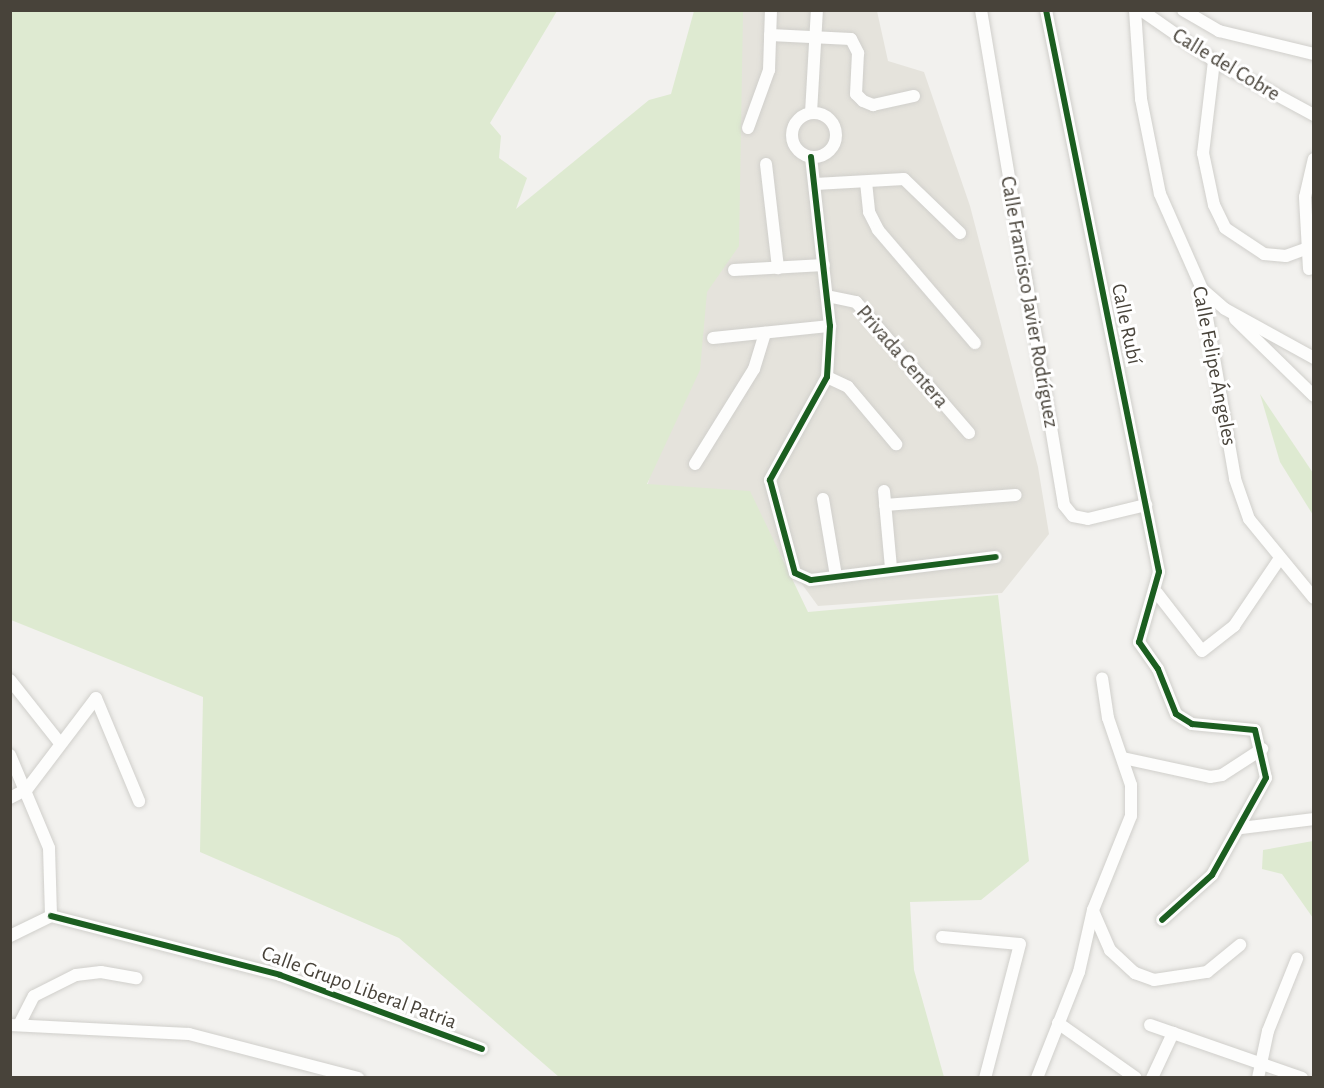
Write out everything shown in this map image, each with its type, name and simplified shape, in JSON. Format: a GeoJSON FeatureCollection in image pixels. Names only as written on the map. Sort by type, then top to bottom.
{"type":"FeatureCollection","features":[{"type":"Feature","properties":{"kind":"street"},"geometry":{"type":"LineString","coordinates":[[748,128],[769,70],[771,10]]}},
{"type":"Feature","properties":{"kind":"street"},"geometry":{"type":"LineString","coordinates":[[811,113],[817,10]]}},
{"type":"Feature","properties":{"kind":"street","name":"Calle Francisco Javier Rodríguez"},"geometry":{"type":"LineString","coordinates":[[981,10],[1064,505],[1073,516],[1088,519],[1146,505]]}},
{"type":"Feature","properties":{"kind":"street","name":"Calle Rubí"},"geometry":{"type":"LineString","coordinates":[[1046,10],[1159,572],[1157,593],[1139,642],[1158,669],[1176,714],[1192,724],[1255,730],[1262,749]]}},
{"type":"Feature","properties":{"kind":"street","name":"Calle Felipe Ángeles"},"geometry":{"type":"LineString","coordinates":[[1134,10],[1141,99],[1160,194],[1202,289],[1235,479],[1249,519],[1314,598]]}},
{"type":"Feature","properties":{"kind":"street","name":"Calle del Cobre"},"geometry":{"type":"LineString","coordinates":[[1141,10],[1214,61],[1314,115]]}},
{"type":"Feature","properties":{"kind":"street"},"geometry":{"type":"LineString","coordinates":[[1183,10],[1219,31],[1314,54]]}},
{"type":"Feature","properties":{"kind":"street"},"geometry":{"type":"LineString","coordinates":[[770,35],[850,39],[856,45],[856,94],[863,101],[873,105],[914,96]]}},
{"type":"Feature","properties":{"kind":"street"},"geometry":{"type":"LineString","coordinates":[[1214,61],[1203,153],[1217,212],[1241,242],[1264,254],[1286,256],[1308,248]]}},
{"type":"Feature","properties":{"kind":"street"},"geometry":{"type":"LineString","coordinates":[[811,113],[829,118],[836,134],[829,151],[811,157],[795,147],[792,135],[799,118],[811,113]]}},
{"type":"Feature","properties":{"kind":"street"},"geometry":{"type":"LineString","coordinates":[[811,157],[830,326],[827,377],[770,480],[795,573],[811,580],[891,568],[996,557]]}},
{"type":"Feature","properties":{"kind":"street"},"geometry":{"type":"LineString","coordinates":[[1309,269],[1305,197],[1314,159]]}},
{"type":"Feature","properties":{"kind":"street"},"geometry":{"type":"LineString","coordinates":[[766,164],[778,268]]}},
{"type":"Feature","properties":{"kind":"street"},"geometry":{"type":"LineString","coordinates":[[814,184],[904,179],[960,233]]}},
{"type":"Feature","properties":{"kind":"street"},"geometry":{"type":"LineString","coordinates":[[866,182],[869,212],[878,230],[975,343]]}},
{"type":"Feature","properties":{"kind":"street"},"geometry":{"type":"LineString","coordinates":[[734,270],[824,265]]}},
{"type":"Feature","properties":{"kind":"street"},"geometry":{"type":"LineString","coordinates":[[1202,289],[1226,309],[1314,396]]}},
{"type":"Feature","properties":{"kind":"street","name":"Privada Centera"},"geometry":{"type":"LineString","coordinates":[[827,296],[856,302],[969,433]]}},
{"type":"Feature","properties":{"kind":"street"},"geometry":{"type":"LineString","coordinates":[[1226,309],[1314,358]]}},
{"type":"Feature","properties":{"kind":"street"},"geometry":{"type":"LineString","coordinates":[[713,338],[830,326]]}},
{"type":"Feature","properties":{"kind":"street"},"geometry":{"type":"LineString","coordinates":[[695,464],[754,369],[765,333]]}},
{"type":"Feature","properties":{"kind":"street"},"geometry":{"type":"LineString","coordinates":[[827,377],[848,387],[897,444]]}},
{"type":"Feature","properties":{"kind":"street"},"geometry":{"type":"LineString","coordinates":[[884,491],[891,568]]}},
{"type":"Feature","properties":{"kind":"street"},"geometry":{"type":"LineString","coordinates":[[885,505],[1016,495]]}},
{"type":"Feature","properties":{"kind":"street"},"geometry":{"type":"LineString","coordinates":[[824,499],[836,576]]}},
{"type":"Feature","properties":{"kind":"street"},"geometry":{"type":"LineString","coordinates":[[1157,593],[1202,651],[1234,626],[1280,558]]}},
{"type":"Feature","properties":{"kind":"street"},"geometry":{"type":"LineString","coordinates":[[1037,1077],[1079,972],[1093,910],[1131,816],[1123,758],[1108,718],[1102,678]]}},
{"type":"Feature","properties":{"kind":"street"},"geometry":{"type":"LineString","coordinates":[[10,680],[60,743]]}},
{"type":"Feature","properties":{"kind":"street"},"geometry":{"type":"LineString","coordinates":[[10,798],[27,789],[96,698],[139,801]]}},
{"type":"Feature","properties":{"kind":"street"},"geometry":{"type":"LineString","coordinates":[[1123,758],[1210,777],[1222,775],[1262,749],[1266,778],[1241,828],[1212,875],[1162,920]]}},
{"type":"Feature","properties":{"kind":"street"},"geometry":{"type":"LineString","coordinates":[[10,755],[27,789],[49,848],[51,916],[10,936]]}},
{"type":"Feature","properties":{"kind":"street"},"geometry":{"type":"LineString","coordinates":[[1241,828],[1314,819]]}},
{"type":"Feature","properties":{"kind":"street"},"geometry":{"type":"LineString","coordinates":[[1093,910],[1110,950],[1135,973],[1154,980],[1207,972],[1240,945]]}},
{"type":"Feature","properties":{"kind":"street","name":"Calle Grupo Liberal Patria"},"geometry":{"type":"LineString","coordinates":[[51,916],[259,969],[482,1049]]}},
{"type":"Feature","properties":{"kind":"street"},"geometry":{"type":"LineString","coordinates":[[942,937],[1020,944],[985,1077]]}},
{"type":"Feature","properties":{"kind":"street"},"geometry":{"type":"LineString","coordinates":[[1258,1077],[1260,1063],[1297,959]]}},
{"type":"Feature","properties":{"kind":"street"},"geometry":{"type":"LineString","coordinates":[[15,1024],[34,996],[76,975],[101,972],[136,978]]}},
{"type":"Feature","properties":{"kind":"street"},"geometry":{"type":"LineString","coordinates":[[1058,1023],[1136,1077]]}},
{"type":"Feature","properties":{"kind":"street"},"geometry":{"type":"LineString","coordinates":[[15,1024],[189,1034],[358,1077]]}},
{"type":"Feature","properties":{"kind":"street"},"geometry":{"type":"LineString","coordinates":[[1150,1025],[1302,1077]]}},
{"type":"Feature","properties":{"kind":"street"},"geometry":{"type":"LineString","coordinates":[[1152,1077],[1173,1033]]}},
{"type":"Feature","properties":{"kind":"shaded area"},"geometry":{"type":"Polygon","coordinates":[[[722,11],[877,11],[888,61],[924,72],[970,206],[1038,467],[1049,534],[1002,593],[818,606],[741,501],[646,491],[701,282],[722,11]]]}},
{"type":"Feature","properties":{"kind":"green space"},"geometry":{"type":"Polygon","coordinates":[[[10,11],[557,11],[490,123],[501,136],[499,158],[527,178],[516,209],[649,100],[671,94],[694,11],[743,11],[739,246],[707,292],[700,370],[647,484],[750,491],[808,612],[998,595],[1029,861],[981,900],[910,902],[914,970],[944,1077],[559,1077],[399,938],[200,852],[203,697],[11,620],[10,11]]]}},
{"type":"Feature","properties":{"kind":"green space"},"geometry":{"type":"Polygon","coordinates":[[[1260,394],[1313,473],[1313,515],[1280,462],[1260,394]]]}},
{"type":"Feature","properties":{"kind":"green space"},"geometry":{"type":"Polygon","coordinates":[[[1314,841],[1313,918],[1282,874],[1262,869],[1263,850],[1314,841]]]}},
{"type":"Feature","properties":{"kind":"cycle path"},"geometry":{"type":"LineString","coordinates":[[1046,10],[1159,572],[1139,642],[1158,669],[1176,714],[1192,724],[1255,730],[1266,778],[1212,875],[1162,920]]}},
{"type":"Feature","properties":{"kind":"cycle path"},"geometry":{"type":"LineString","coordinates":[[811,157],[830,326],[827,377],[770,480],[795,573],[811,580],[996,557]]}},
{"type":"Feature","properties":{"kind":"cycle path"},"geometry":{"type":"LineString","coordinates":[[51,916],[280,975],[482,1049]]}}]}
